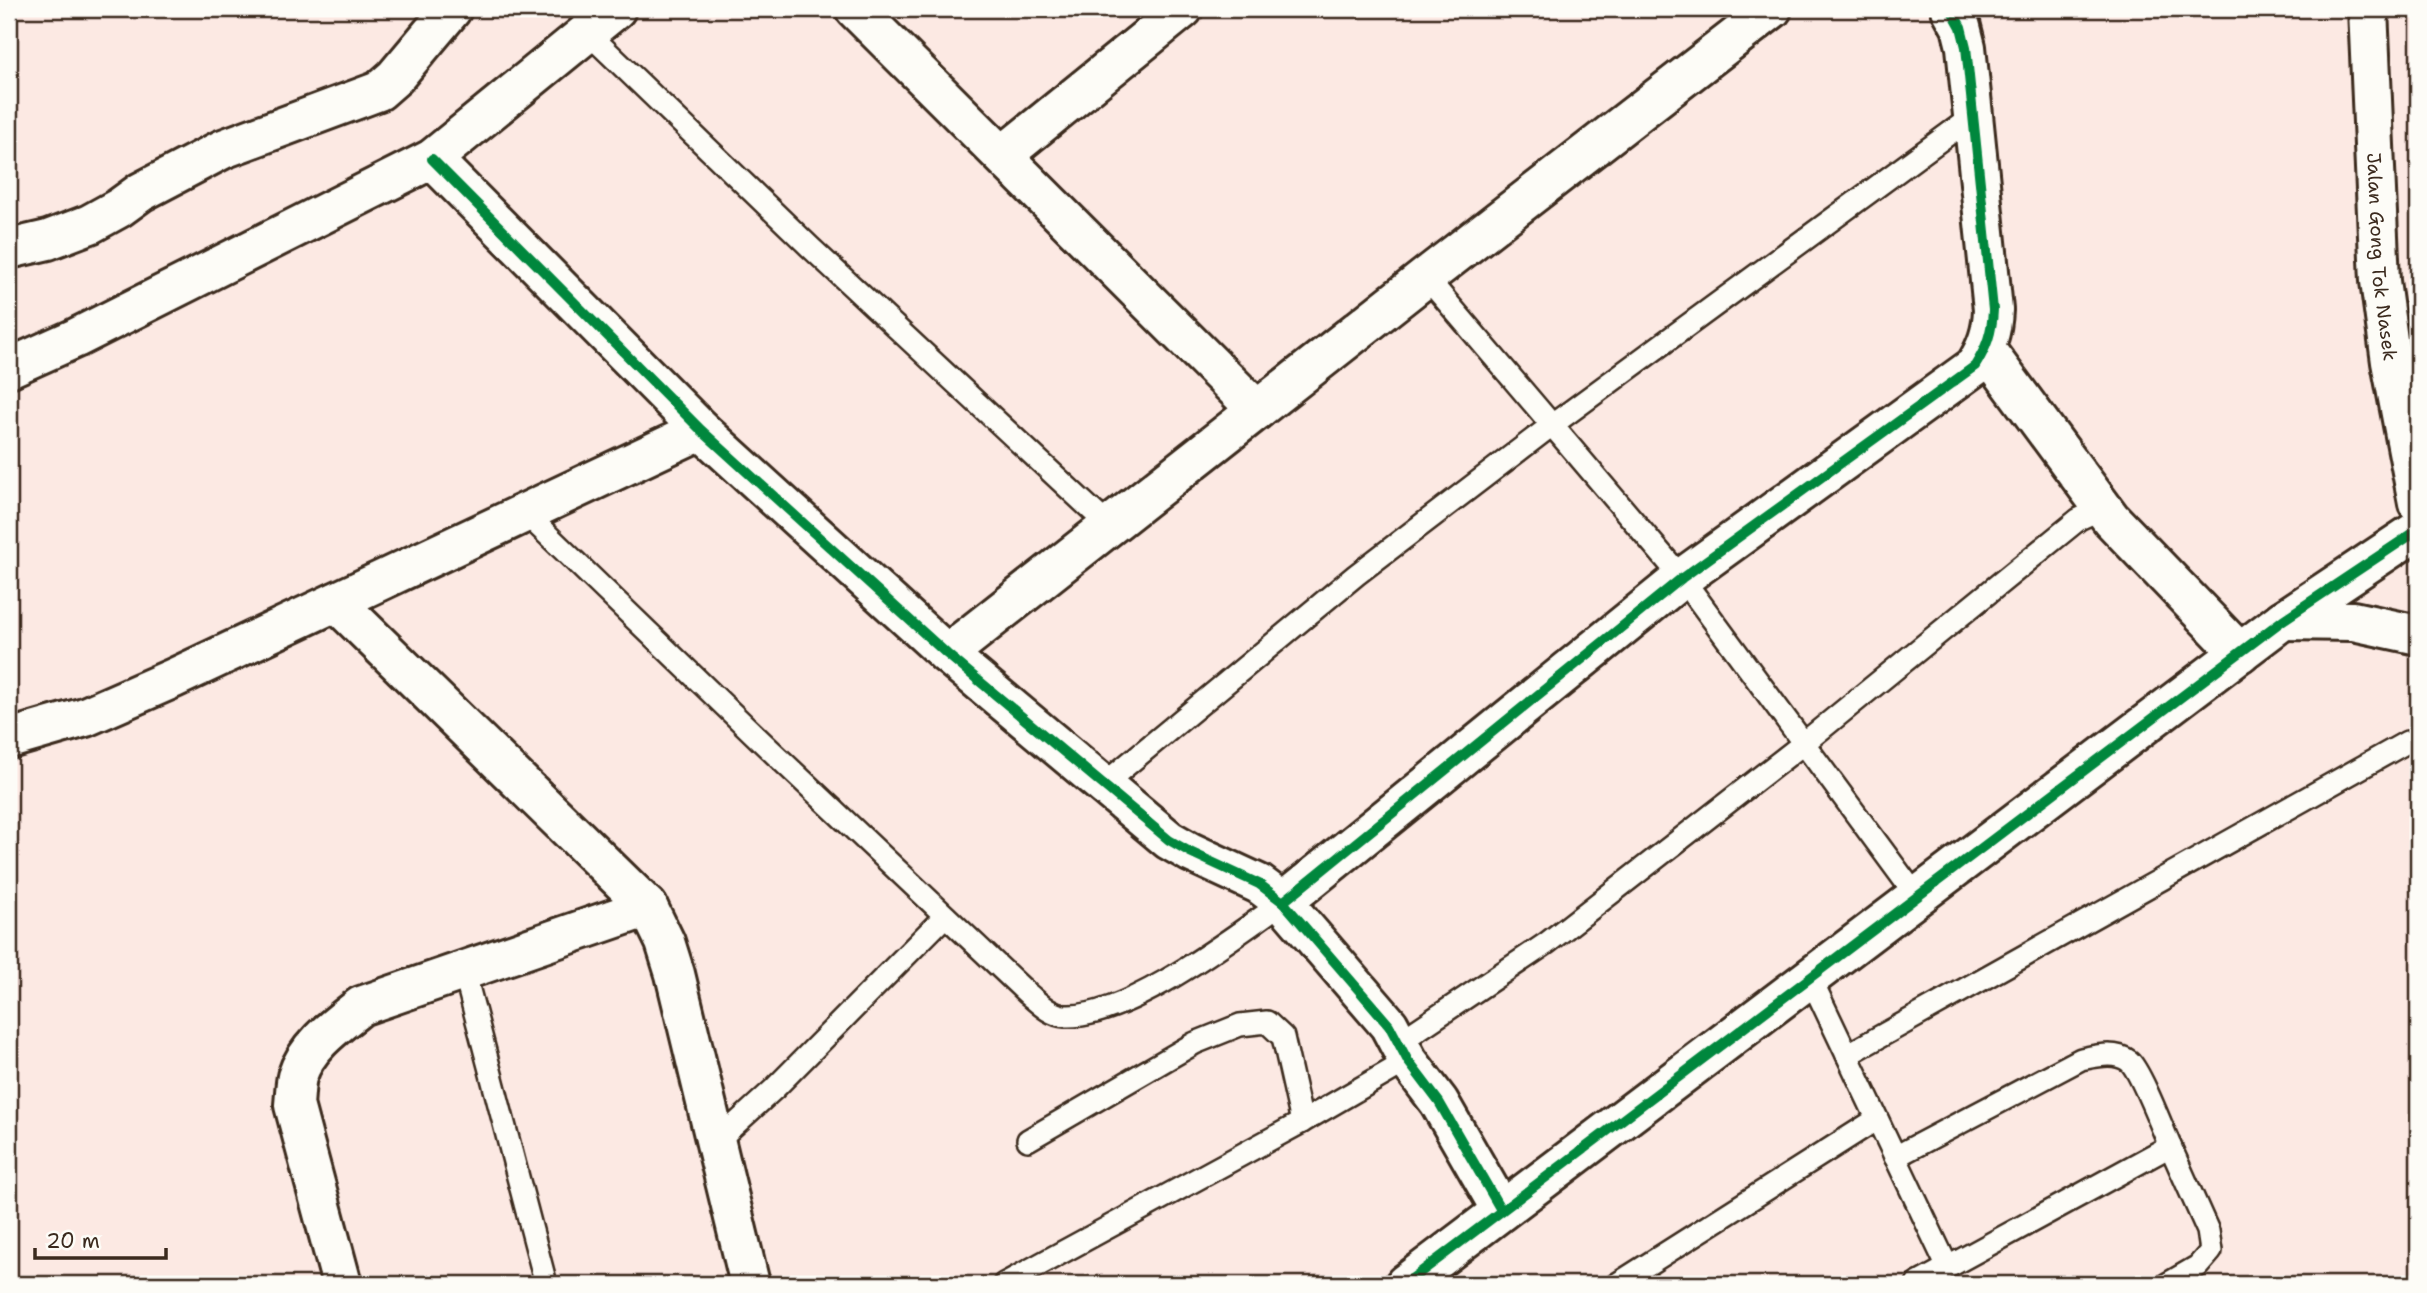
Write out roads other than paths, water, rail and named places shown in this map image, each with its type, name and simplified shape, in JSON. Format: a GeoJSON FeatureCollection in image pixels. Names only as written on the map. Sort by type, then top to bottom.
{"type":"FeatureCollection","features":[{"type":"Feature","properties":{"kind":"street"},"geometry":{"type":"LineString","coordinates":[[9,249],[48,240],[79,228],[223,149],[379,91],[452,9]]}},
{"type":"Feature","properties":{"kind":"street"},"geometry":{"type":"LineString","coordinates":[[9,368],[76,338],[432,159],[617,9]]}},
{"type":"Feature","properties":{"kind":"street"},"geometry":{"type":"LineString","coordinates":[[855,9],[1257,410]]}},
{"type":"Feature","properties":{"kind":"street"},"geometry":{"type":"LineString","coordinates":[[1003,155],[1183,9]]}},
{"type":"Feature","properties":{"kind":"street"},"geometry":{"type":"LineString","coordinates":[[947,654],[1772,9]]}},
{"type":"Feature","properties":{"kind":"street"},"geometry":{"type":"LineString","coordinates":[[1283,902],[1682,578],[1975,366],[1986,350],[1992,331],[1993,310],[1966,47],[1961,27],[1951,9]]}},
{"type":"Feature","properties":{"kind":"street","name":"Jalan Gong Tok Nasek"},"geometry":{"type":"LineString","coordinates":[[2368,9],[2380,281],[2390,362],[2418,503]]}},
{"type":"Feature","properties":{"kind":"street"},"geometry":{"type":"LineString","coordinates":[[432,159],[701,430],[947,654],[1169,839],[1259,884],[1283,902],[1389,1025],[1439,1102],[1501,1210]]}},
{"type":"Feature","properties":{"kind":"street"},"geometry":{"type":"LineString","coordinates":[[1986,350],[2111,519],[2240,653]]}},
{"type":"Feature","properties":{"kind":"street"},"geometry":{"type":"LineString","coordinates":[[9,739],[85,717],[174,678],[701,430]]}},
{"type":"Feature","properties":{"kind":"street"},"geometry":{"type":"LineString","coordinates":[[1405,1284],[2283,620],[2418,530]]}},
{"type":"Feature","properties":{"kind":"street"},"geometry":{"type":"LineString","coordinates":[[335,602],[648,907],[665,942],[675,974],[750,1284]]}},
{"type":"Feature","properties":{"kind":"street"},"geometry":{"type":"LineString","coordinates":[[2283,620],[2353,621],[2418,635]]}},
{"type":"Feature","properties":{"kind":"street"},"geometry":{"type":"LineString","coordinates":[[342,1284],[294,1105],[297,1076],[310,1054],[329,1031],[361,1006],[648,907]]}},
{"type":"Feature","properties":{"kind":"lane"},"geometry":{"type":"LineString","coordinates":[[588,33],[810,247],[1109,526]]}},
{"type":"Feature","properties":{"kind":"lane"},"geometry":{"type":"LineString","coordinates":[[1104,784],[1356,575],[1552,425],[1973,116]]}},
{"type":"Feature","properties":{"kind":"lane"},"geometry":{"type":"LineString","coordinates":[[1426,277],[1682,578],[1917,897]]}},
{"type":"Feature","properties":{"kind":"lane"},"geometry":{"type":"LineString","coordinates":[[524,512],[945,916],[1051,1012],[1064,1016],[1088,1013],[1122,1001],[1184,971],[1283,902]]}},
{"type":"Feature","properties":{"kind":"lane"},"geometry":{"type":"LineString","coordinates":[[1004,1284],[1302,1122],[1404,1051],[1547,943],[1804,743],[2079,519],[2101,512],[2111,519]]}},
{"type":"Feature","properties":{"kind":"lane"},"geometry":{"type":"LineString","coordinates":[[1847,1055],[2407,742]]}},
{"type":"Feature","properties":{"kind":"lane"},"geometry":{"type":"LineString","coordinates":[[716,1142],[793,1071],[945,916]]}},
{"type":"Feature","properties":{"kind":"lane"},"geometry":{"type":"LineString","coordinates":[[464,971],[546,1284]]}},
{"type":"Feature","properties":{"kind":"lane"},"geometry":{"type":"LineString","coordinates":[[1810,976],[1947,1266]]}},
{"type":"Feature","properties":{"kind":"lane"},"geometry":{"type":"LineString","coordinates":[[1028,1140],[1195,1043],[1240,1025],[1267,1022],[1283,1037],[1302,1122]]}},
{"type":"Feature","properties":{"kind":"lane"},"geometry":{"type":"LineString","coordinates":[[1895,1157],[2081,1059],[2102,1055],[2117,1056],[2131,1062],[2208,1231],[2211,1251],[2198,1266],[2167,1284]]}},
{"type":"Feature","properties":{"kind":"lane"},"geometry":{"type":"LineString","coordinates":[[1617,1284],[1877,1119]]}},
{"type":"Feature","properties":{"kind":"lane"},"geometry":{"type":"LineString","coordinates":[[1917,1284],[2170,1146]]}}]}
